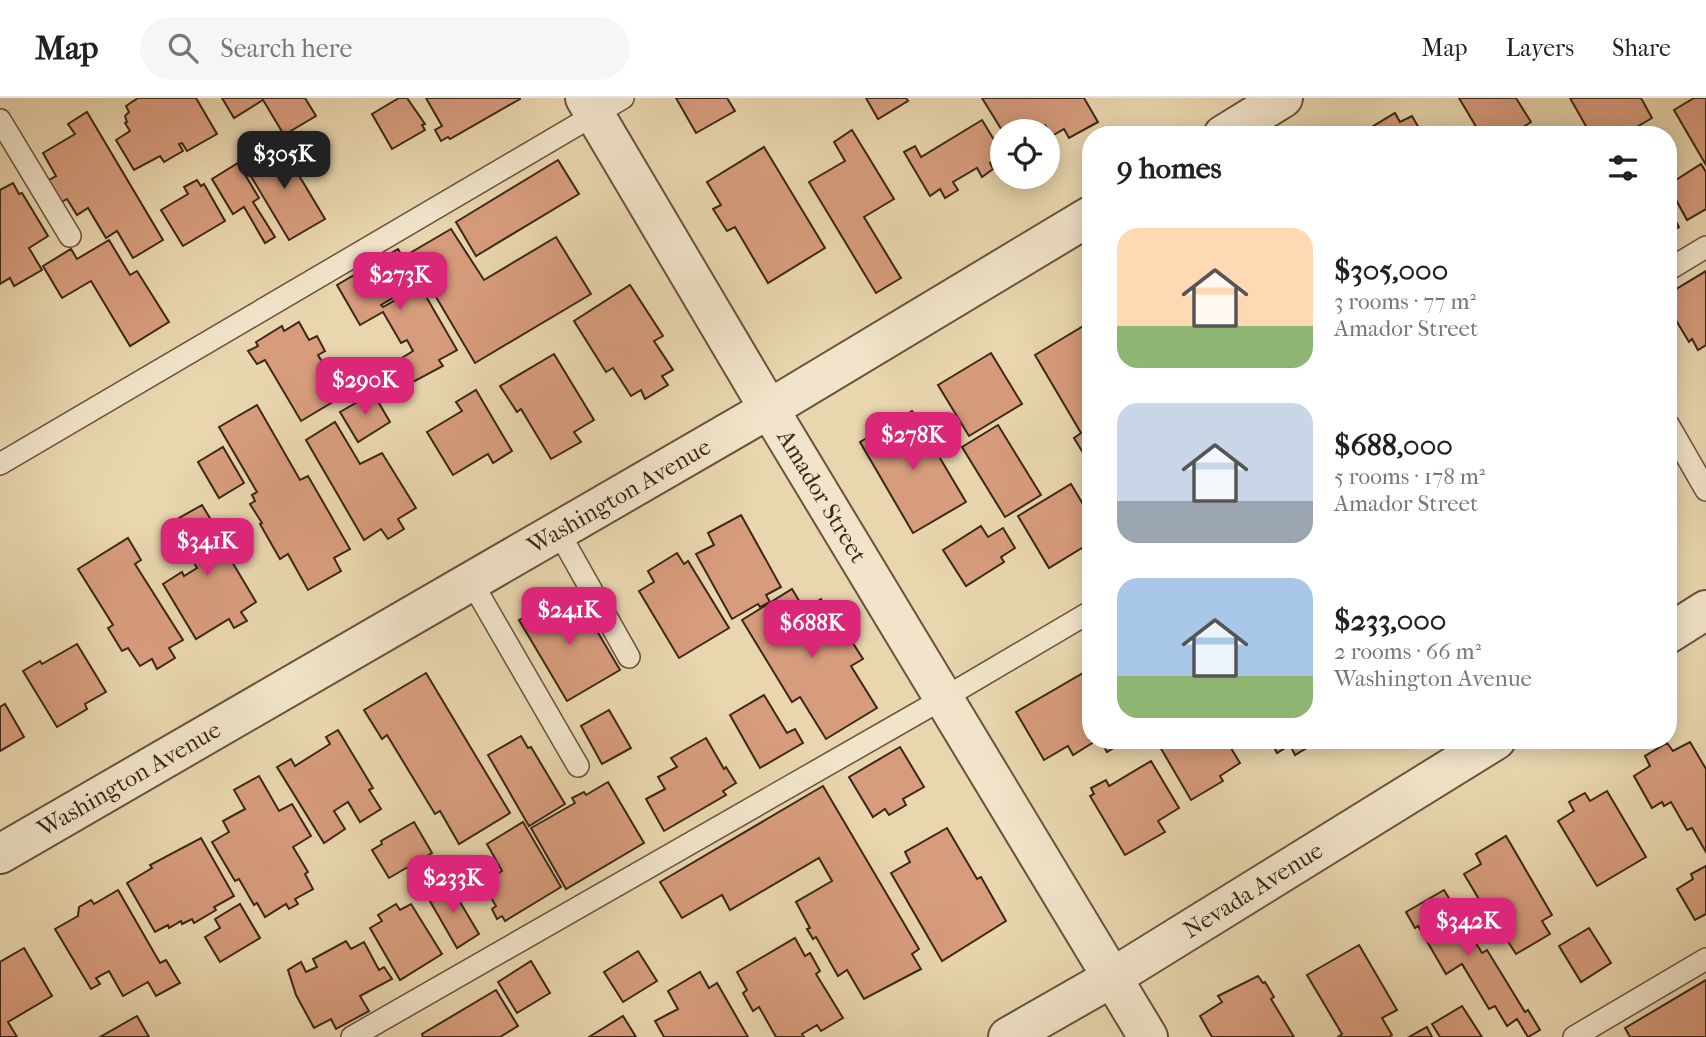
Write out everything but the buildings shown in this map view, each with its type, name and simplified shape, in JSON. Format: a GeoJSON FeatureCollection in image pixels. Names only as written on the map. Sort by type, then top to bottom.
{"type":"FeatureCollection","features":[{"type":"Feature","properties":{"kind":"street"},"geometry":{"type":"LineString","coordinates":[[1238,126],[1283,98]]}},
{"type":"Feature","properties":{"kind":"street","name":"Amador Street"},"geometry":{"type":"LineString","coordinates":[[601,104],[769,409],[1148,1037]]}},
{"type":"Feature","properties":{"kind":"street","name":"Washington Avenue"},"geometry":{"type":"LineString","coordinates":[[0,854],[769,409],[1082,221]]}},
{"type":"Feature","properties":{"kind":"street"},"geometry":{"type":"LineString","coordinates":[[1677,628],[1706,610]]}},
{"type":"Feature","properties":{"kind":"street","name":"Nevada Avenue"},"geometry":{"type":"LineString","coordinates":[[1008,1037],[1113,977],[1481,749]]}},
{"type":"Feature","properties":{"kind":"lane"},"geometry":{"type":"LineString","coordinates":[[0,464],[601,104]]}},
{"type":"Feature","properties":{"kind":"lane"},"geometry":{"type":"LineString","coordinates":[[0,120],[70,236]]}},
{"type":"Feature","properties":{"kind":"lane"},"geometry":{"type":"LineString","coordinates":[[1677,265],[1706,247]]}},
{"type":"Feature","properties":{"kind":"lane"},"geometry":{"type":"LineString","coordinates":[[1677,439],[1706,489]]}},
{"type":"Feature","properties":{"kind":"lane"},"geometry":{"type":"LineString","coordinates":[[558,531],[629,657]]}},
{"type":"Feature","properties":{"kind":"lane"},"geometry":{"type":"LineString","coordinates":[[471,581],[578,766]]}},
{"type":"Feature","properties":{"kind":"lane"},"geometry":{"type":"LineString","coordinates":[[352,1037],[1082,617]]}},
{"type":"Feature","properties":{"kind":"lane"},"geometry":{"type":"LineString","coordinates":[[1574,1037],[1706,960]]}}]}
